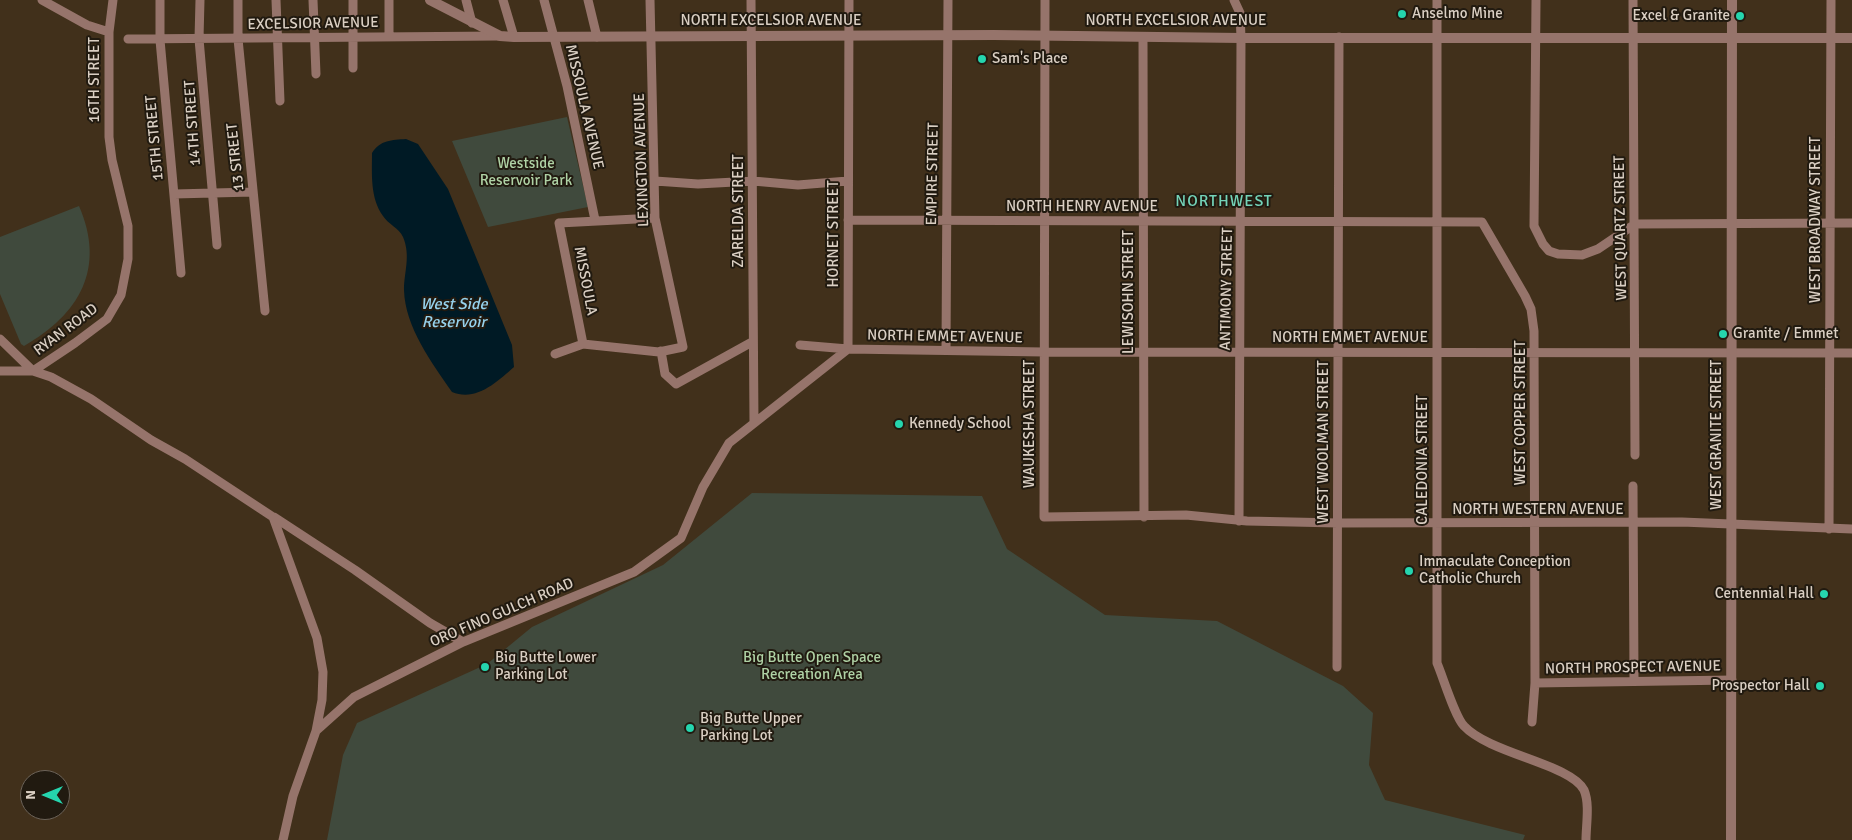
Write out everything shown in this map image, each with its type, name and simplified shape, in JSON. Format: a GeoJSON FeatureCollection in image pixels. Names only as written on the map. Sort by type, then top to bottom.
{"type":"FeatureCollection","features":[{"type":"Feature","properties":{"kind":"street"},"geometry":{"type":"LineString","coordinates":[[42,0],[80,21],[109,32]]}},
{"type":"Feature","properties":{"kind":"street","name":"16TH STREET"},"geometry":{"type":"LineString","coordinates":[[112,160],[109,137],[109,32],[113,0]]}},
{"type":"Feature","properties":{"kind":"street","name":"15TH STREET"},"geometry":{"type":"LineString","coordinates":[[160,0],[160,40],[181,273]]}},
{"type":"Feature","properties":{"kind":"street","name":"14TH STREET"},"geometry":{"type":"LineString","coordinates":[[200,0],[199,40],[216,245]]}},
{"type":"Feature","properties":{"kind":"street","name":"13 STREET"},"geometry":{"type":"LineString","coordinates":[[238,0],[238,39],[265,311]]}},
{"type":"Feature","properties":{"kind":"street"},"geometry":{"type":"LineString","coordinates":[[276,0],[276,39],[280,101]]}},
{"type":"Feature","properties":{"kind":"street"},"geometry":{"type":"LineString","coordinates":[[313,0],[316,74]]}},
{"type":"Feature","properties":{"kind":"street"},"geometry":{"type":"LineString","coordinates":[[353,0],[353,68]]}},
{"type":"Feature","properties":{"kind":"street"},"geometry":{"type":"LineString","coordinates":[[389,0],[389,37]]}},
{"type":"Feature","properties":{"kind":"street"},"geometry":{"type":"LineString","coordinates":[[466,0],[472,23]]}},
{"type":"Feature","properties":{"kind":"street"},"geometry":{"type":"LineString","coordinates":[[503,0],[514,37]]}},
{"type":"Feature","properties":{"kind":"street","name":"MISSOULA AVENUE"},"geometry":{"type":"LineString","coordinates":[[544,0],[567,86],[595,220]]}},
{"type":"Feature","properties":{"kind":"street"},"geometry":{"type":"LineString","coordinates":[[588,0],[597,37]]}},
{"type":"Feature","properties":{"kind":"street","name":"LEXINGTON AVENUE"},"geometry":{"type":"LineString","coordinates":[[650,0],[655,218],[683,347],[661,351]]}},
{"type":"Feature","properties":{"kind":"street","name":"ZARELDA STREET"},"geometry":{"type":"LineString","coordinates":[[751,0],[754,422]]}},
{"type":"Feature","properties":{"kind":"street","name":"HORNET STREET"},"geometry":{"type":"LineString","coordinates":[[848,349],[849,0]]}},
{"type":"Feature","properties":{"kind":"street","name":"EMPIRE STREET"},"geometry":{"type":"LineString","coordinates":[[946,349],[948,0]]}},
{"type":"Feature","properties":{"kind":"street","name":"WAUKESHA STREET"},"geometry":{"type":"LineString","coordinates":[[1044,517],[1045,0]]}},
{"type":"Feature","properties":{"kind":"street","name":"ANTIMONY STREET"},"geometry":{"type":"LineString","coordinates":[[1234,0],[1240,13],[1241,38],[1239,521]]}},
{"type":"Feature","properties":{"kind":"street","name":"CALEDONIA STREET"},"geometry":{"type":"LineString","coordinates":[[1437,0],[1437,663],[1463,725],[1476,736],[1508,753],[1574,777],[1584,791],[1587,806],[1586,840]]}},
{"type":"Feature","properties":{"kind":"street"},"geometry":{"type":"LineString","coordinates":[[1536,0],[1534,226],[1542,244],[1549,251],[1558,254],[1582,255],[1598,248],[1635,224],[1732,222],[1852,223]]}},
{"type":"Feature","properties":{"kind":"street","name":"WEST QUARTZ STREET"},"geometry":{"type":"LineString","coordinates":[[1633,0],[1635,455]]}},
{"type":"Feature","properties":{"kind":"street","name":"WEST GRANITE STREET"},"geometry":{"type":"LineString","coordinates":[[1731,840],[1732,0]]}},
{"type":"Feature","properties":{"kind":"street","name":"WEST BROADWAY STREET"},"geometry":{"type":"LineString","coordinates":[[1829,529],[1831,0]]}},
{"type":"Feature","properties":{"kind":"street"},"geometry":{"type":"LineString","coordinates":[[432,1],[500,36]]}},
{"type":"Feature","properties":{"kind":"street","name":"EXCELSIOR AVENUE"},"geometry":{"type":"LineString","coordinates":[[128,40],[500,36]]}},
{"type":"Feature","properties":{"kind":"street","name":"NORTH EXCELSIOR AVENUE"},"geometry":{"type":"LineString","coordinates":[[500,36],[1852,38]]}},
{"type":"Feature","properties":{"kind":"street","name":"LEWISOHN STREET"},"geometry":{"type":"LineString","coordinates":[[1143,37],[1144,517]]}},
{"type":"Feature","properties":{"kind":"street","name":"WEST WOOLMAN STREET"},"geometry":{"type":"LineString","coordinates":[[1337,667],[1339,37]]}},
{"type":"Feature","properties":{"kind":"street","name":"RYAN ROAD"},"geometry":{"type":"LineString","coordinates":[[0,371],[33,371],[75,343],[106,319],[121,295],[128,259],[128,226],[112,160]]}},
{"type":"Feature","properties":{"kind":"street"},"geometry":{"type":"LineString","coordinates":[[655,181],[698,184],[753,181],[798,185],[848,181]]}},
{"type":"Feature","properties":{"kind":"street"},"geometry":{"type":"LineString","coordinates":[[174,194],[253,192]]}},
{"type":"Feature","properties":{"kind":"street"},"geometry":{"type":"LineString","coordinates":[[595,220],[655,218]]}},
{"type":"Feature","properties":{"kind":"street","name":"MISSOULA"},"geometry":{"type":"LineString","coordinates":[[583,344],[559,224],[595,220]]}},
{"type":"Feature","properties":{"kind":"street","name":"NORTH HENRY AVENUE"},"geometry":{"type":"LineString","coordinates":[[848,220],[1437,222]]}},
{"type":"Feature","properties":{"kind":"street","name":"WEST COPPER STREET"},"geometry":{"type":"LineString","coordinates":[[1437,222],[1482,222],[1530,309],[1535,353],[1535,683],[1532,722]]}},
{"type":"Feature","properties":{"kind":"street"},"geometry":{"type":"LineString","coordinates":[[0,339],[33,371],[51,377],[91,399],[355,570],[430,624],[463,642]]}},
{"type":"Feature","properties":{"kind":"street"},"geometry":{"type":"LineString","coordinates":[[555,354],[583,344],[661,351],[665,374],[676,384],[752,342]]}},
{"type":"Feature","properties":{"kind":"street","name":"NORTH EMMET AVENUE"},"geometry":{"type":"LineString","coordinates":[[800,345],[848,349],[1044,352],[1852,353]]}},
{"type":"Feature","properties":{"kind":"street"},"geometry":{"type":"LineString","coordinates":[[754,422],[848,349]]}},
{"type":"Feature","properties":{"kind":"street","name":"ORO FINO GULCH ROAD"},"geometry":{"type":"LineString","coordinates":[[283,840],[293,796],[316,731],[354,697],[463,642],[634,572],[681,538],[703,487],[729,443],[754,422]]}},
{"type":"Feature","properties":{"kind":"street"},"geometry":{"type":"LineString","coordinates":[[1633,486],[1634,681]]}},
{"type":"Feature","properties":{"kind":"street","name":"NORTH WESTERN AVENUE"},"geometry":{"type":"LineString","coordinates":[[1044,517],[1186,515],[1239,521],[1338,523],[1633,524],[1682,522],[1852,529]]}},
{"type":"Feature","properties":{"kind":"street"},"geometry":{"type":"LineString","coordinates":[[273,517],[317,638],[323,672],[322,700],[316,731]]}},
{"type":"Feature","properties":{"kind":"street","name":"NORTH PROSPECT AVENUE"},"geometry":{"type":"LineString","coordinates":[[1535,683],[1732,680]]}},
{"type":"Feature","properties":{"kind":"green space","name":"Westside Reservoir Park"},"geometry":{"type":"Polygon","coordinates":[[[567,117],[588,207],[488,227],[452,141],[567,117]]]}},
{"type":"Feature","properties":{"kind":"green space"},"geometry":{"type":"Polygon","coordinates":[[[79,206],[87,229],[90,250],[88,269],[83,287],[73,304],[60,319],[44,333],[24,346],[21,344],[0,294],[0,237],[79,206]]]}},
{"type":"Feature","properties":{"kind":"green space","name":"Big Butte Open Space Recreation Area"},"geometry":{"type":"Polygon","coordinates":[[[752,493],[982,496],[1007,549],[1105,615],[1217,621],[1343,686],[1373,713],[1369,765],[1385,800],[1525,835],[1523,840],[327,840],[343,755],[357,723],[487,664],[532,627],[663,565],[752,493]]]}},
{"type":"Feature","properties":{"kind":"water","name":"West Side Reservoir"},"geometry":{"type":"Polygon","coordinates":[[[406,139],[418,144],[448,189],[512,345],[514,367],[501,379],[478,392],[461,394],[452,392],[414,331],[409,317],[404,290],[407,251],[403,237],[385,219],[376,202],[373,186],[372,153],[383,143],[391,140],[406,139]]]}},
{"type":"Feature","properties":{"kind":"place","name":"Anselmo Mine"},"geometry":{"type":"Point","coordinates":[1402,14]}},
{"type":"Feature","properties":{"kind":"place","name":"Excel & Granite"},"geometry":{"type":"Point","coordinates":[1740,16]}},
{"type":"Feature","properties":{"kind":"place","name":"Sam's Place"},"geometry":{"type":"Point","coordinates":[982,59]}},
{"type":"Feature","properties":{"kind":"place","name":"Granite / Emmet"},"geometry":{"type":"Point","coordinates":[1723,334]}},
{"type":"Feature","properties":{"kind":"place","name":"Kennedy School"},"geometry":{"type":"Point","coordinates":[899,424]}},
{"type":"Feature","properties":{"kind":"place","name":"Immaculate Conception Catholic Church"},"geometry":{"type":"Point","coordinates":[1409,571]}},
{"type":"Feature","properties":{"kind":"place","name":"Centennial Hall"},"geometry":{"type":"Point","coordinates":[1824,594]}},
{"type":"Feature","properties":{"kind":"place","name":"Big Butte Lower Parking Lot"},"geometry":{"type":"Point","coordinates":[485,667]}},
{"type":"Feature","properties":{"kind":"place","name":"Prospector Hall"},"geometry":{"type":"Point","coordinates":[1820,686]}},
{"type":"Feature","properties":{"kind":"place","name":"Big Butte Upper Parking Lot"},"geometry":{"type":"Point","coordinates":[690,728]}},
{"type":"Feature","properties":{"kind":"district","name":"NORTHWEST"},"geometry":{"type":"Point","coordinates":[1224,202]}}]}
